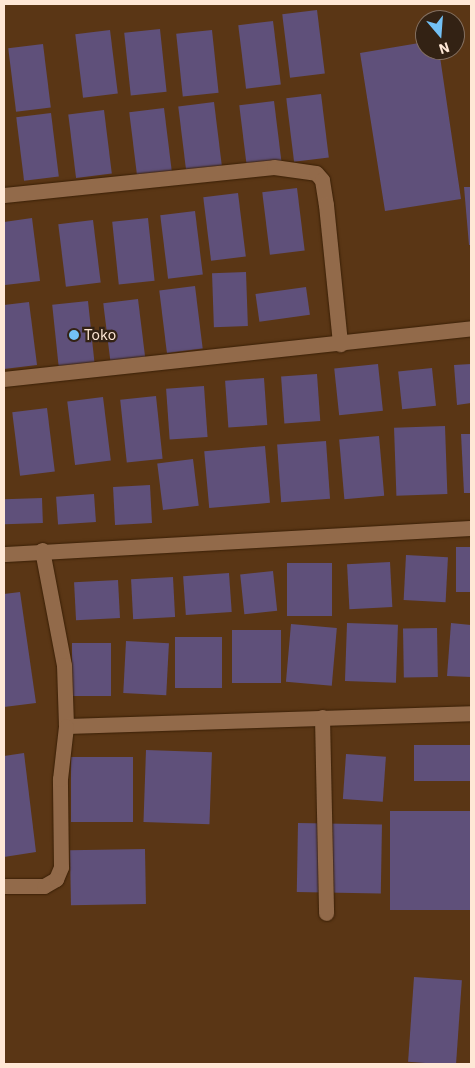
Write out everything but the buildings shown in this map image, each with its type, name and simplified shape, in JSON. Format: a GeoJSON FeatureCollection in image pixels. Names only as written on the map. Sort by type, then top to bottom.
{"type":"FeatureCollection","features":[{"type":"Feature","properties":{"kind":"street"},"geometry":{"type":"LineString","coordinates":[[4,195],[274,167],[316,174],[322,180],[326,204],[340,344]]}},
{"type":"Feature","properties":{"kind":"street"},"geometry":{"type":"LineString","coordinates":[[4,379],[340,344],[471,328]]}},
{"type":"Feature","properties":{"kind":"street"},"geometry":{"type":"LineString","coordinates":[[4,554],[42,550],[471,528]]}},
{"type":"Feature","properties":{"kind":"street"},"geometry":{"type":"LineString","coordinates":[[4,886],[44,886],[56,879],[61,867],[60,779],[66,726],[64,665],[42,550]]}},
{"type":"Feature","properties":{"kind":"street"},"geometry":{"type":"LineString","coordinates":[[66,726],[471,713]]}},
{"type":"Feature","properties":{"kind":"street"},"geometry":{"type":"LineString","coordinates":[[322,717],[326,914]]}},
{"type":"Feature","properties":{"kind":"place","name":"Toko"},"geometry":{"type":"Point","coordinates":[74,335]}}]}
